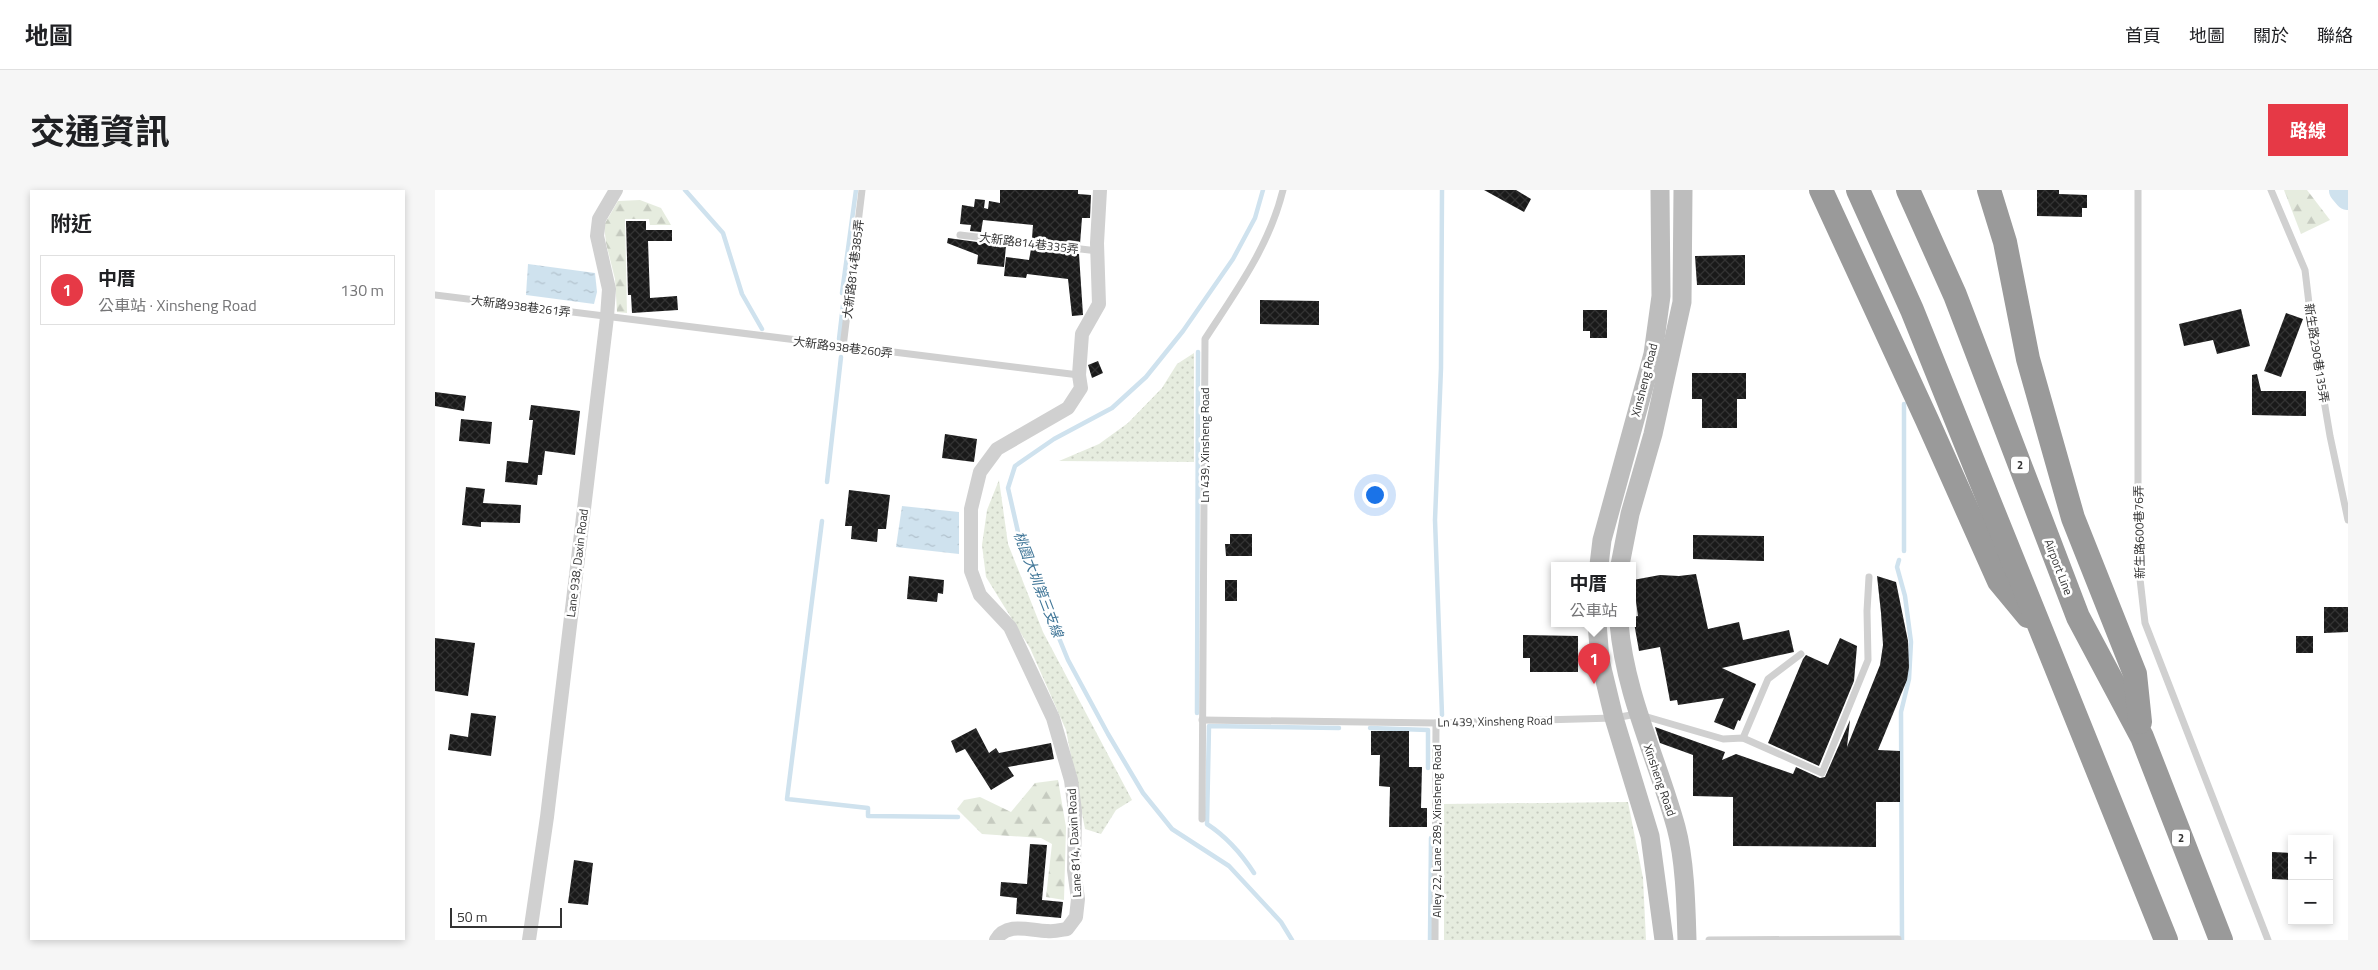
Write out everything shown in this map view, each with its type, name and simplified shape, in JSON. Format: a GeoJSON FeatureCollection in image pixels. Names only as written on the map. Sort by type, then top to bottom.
{"type":"FeatureCollection","features":[{"type":"Feature","properties":{"kind":"highway"},"geometry":{"type":"LineString","coordinates":[[1821,190],[1999,581],[2043,634]]}},
{"type":"Feature","properties":{"kind":"highway"},"geometry":{"type":"LineString","coordinates":[[1858,190],[1913,310],[2167,940]]}},
{"type":"Feature","properties":{"kind":"highway","name":"Airport Line"},"geometry":{"type":"LineString","coordinates":[[1908,190],[1955,294],[2078,617],[2142,737],[2221,940]]}},
{"type":"Feature","properties":{"kind":"highway"},"geometry":{"type":"LineString","coordinates":[[1989,190],[2005,242],[2028,359],[2073,518],[2135,674],[2142,737]]}},
{"type":"Feature","properties":{"kind":"highway"},"geometry":{"type":"LineString","coordinates":[[2001,190],[2005,242]]}},
{"type":"Feature","properties":{"kind":"main road","name":"Xinsheng Road"},"geometry":{"type":"LineString","coordinates":[[1599,562],[1601,540],[1653,354],[1661,296],[1660,190]]}},
{"type":"Feature","properties":{"kind":"main road","name":"Xinsheng Road"},"geometry":{"type":"LineString","coordinates":[[1621,562],[1631,514],[1653,434],[1682,302],[1683,190]]}},
{"type":"Feature","properties":{"kind":"main road","name":"Xinsheng Road"},"geometry":{"type":"LineString","coordinates":[[1597,627],[1600,660],[1614,718],[1651,836],[1664,940]]}},
{"type":"Feature","properties":{"kind":"main road","name":"Xinsheng Road"},"geometry":{"type":"LineString","coordinates":[[1620,627],[1637,714],[1677,828],[1685,895],[1687,940]]}},
{"type":"Feature","properties":{"kind":"street","name":"Lane 938, Daxin Road"},"geometry":{"type":"LineString","coordinates":[[529,940],[548,807],[607,317],[609,289],[597,236],[599,219],[617,190]]}},
{"type":"Feature","properties":{"kind":"street","name":"Lane 814, Daxin Road"},"geometry":{"type":"LineString","coordinates":[[996,940],[999,935],[1020,927],[1048,932],[1067,929],[1076,917],[1078,900],[1074,870],[1075,811],[1071,780],[1053,718],[1010,627],[980,595],[971,571],[971,509],[980,472],[997,449],[1068,408],[1081,388],[1079,375],[1082,334],[1099,304],[1100,190]]}},
{"type":"Feature","properties":{"kind":"lane","name":"大新路814巷385弄"},"geometry":{"type":"LineString","coordinates":[[843,347],[862,190]]}},
{"type":"Feature","properties":{"kind":"lane","name":"Ln 439, Xinsheng Road"},"geometry":{"type":"LineString","coordinates":[[1202,818],[1205,339],[1244,279],[1269,234],[1283,190]]}},
{"type":"Feature","properties":{"kind":"lane","name":"新生路600巷76弄"},"geometry":{"type":"LineString","coordinates":[[2138,190],[2138,562],[2145,623],[2268,940]]}},
{"type":"Feature","properties":{"kind":"lane","name":"新生路290巷135弄"},"geometry":{"type":"LineString","coordinates":[[2271,190],[2305,270],[2327,417],[2348,520]]}},
{"type":"Feature","properties":{"kind":"lane","name":"大新路814巷335弄"},"geometry":{"type":"LineString","coordinates":[[960,235],[1098,251]]}},
{"type":"Feature","properties":{"kind":"lane","name":"大新路938巷261弄"},"geometry":{"type":"LineString","coordinates":[[435,295],[607,317]]}},
{"type":"Feature","properties":{"kind":"lane","name":"大新路938巷260弄"},"geometry":{"type":"LineString","coordinates":[[607,317],[1079,375]]}},
{"type":"Feature","properties":{"kind":"lane"},"geometry":{"type":"LineString","coordinates":[[1637,714],[1723,739],[1743,738],[1822,773],[1868,660],[1867,611],[1869,577]]}},
{"type":"Feature","properties":{"kind":"lane"},"geometry":{"type":"LineString","coordinates":[[1743,738],[1768,679],[1801,654]]}},
{"type":"Feature","properties":{"kind":"lane","name":"Ln 439, Xinsheng Road"},"geometry":{"type":"LineString","coordinates":[[1202,720],[1436,722],[1614,718],[1637,714]]}},
{"type":"Feature","properties":{"kind":"lane","name":"Alley 22, Lane 289, Xinsheng Road"},"geometry":{"type":"LineString","coordinates":[[1435,940],[1436,722]]}},
{"type":"Feature","properties":{"kind":"lane"},"geometry":{"type":"LineString","coordinates":[[1709,940],[1898,939]]}},
{"type":"Feature","properties":{"kind":"green space"},"geometry":{"type":"Polygon","coordinates":[[[2284,190],[2307,190],[2330,220],[2301,234],[2284,190]]]}},
{"type":"Feature","properties":{"kind":"green space"},"geometry":{"type":"Polygon","coordinates":[[[640,200],[661,208],[671,225],[650,225],[649,219],[625,219],[627,313],[617,312],[615,279],[606,243],[604,225],[618,201],[640,200]]]}},
{"type":"Feature","properties":{"kind":"green space"},"geometry":{"type":"Polygon","coordinates":[[[1194,353],[1194,462],[1059,461],[1099,444],[1128,423],[1162,388],[1177,364],[1194,353]]]}},
{"type":"Feature","properties":{"kind":"green space"},"geometry":{"type":"Polygon","coordinates":[[[999,480],[1008,544],[1043,632],[1132,800],[1116,810],[1101,834],[1085,829],[1066,730],[1030,648],[986,577],[982,545],[987,510],[999,480]]]}},
{"type":"Feature","properties":{"kind":"green space"},"geometry":{"type":"Polygon","coordinates":[[[1058,780],[1066,827],[1064,900],[1046,897],[1052,844],[1041,838],[982,834],[957,809],[964,800],[980,797],[1011,812],[1035,783],[1058,780]]]}},
{"type":"Feature","properties":{"kind":"green space"},"geometry":{"type":"Polygon","coordinates":[[[1628,802],[1643,878],[1646,940],[1444,940],[1444,804],[1628,802]]]}},
{"type":"Feature","properties":{"kind":"water"},"geometry":{"type":"Polygon","coordinates":[[[528,264],[595,273],[597,292],[594,304],[526,295],[528,264]]]}},
{"type":"Feature","properties":{"kind":"water"},"geometry":{"type":"Polygon","coordinates":[[[902,506],[959,512],[959,554],[896,547],[902,506]]]}},
{"type":"Feature","properties":{"kind":"building"},"geometry":{"type":"Polygon","coordinates":[[[1000,190],[1078,190],[1078,194],[1091,195],[1090,218],[1082,218],[1080,244],[1032,238],[1033,225],[983,220],[981,232],[970,231],[971,225],[960,224],[962,205],[974,207],[975,199],[985,200],[984,208],[988,209],[989,201],[1000,203],[1000,190]]]}},
{"type":"Feature","properties":{"kind":"building"},"geometry":{"type":"Polygon","coordinates":[[[1484,190],[1516,190],[1531,199],[1524,212],[1484,190]]]}},
{"type":"Feature","properties":{"kind":"building"},"geometry":{"type":"Polygon","coordinates":[[[2037,190],[2059,190],[2059,194],[2087,195],[2087,208],[2082,208],[2082,217],[2037,216],[2037,190]]]}},
{"type":"Feature","properties":{"kind":"building"},"geometry":{"type":"Polygon","coordinates":[[[626,221],[646,221],[646,230],[672,230],[672,241],[648,241],[650,298],[677,296],[678,310],[632,313],[631,295],[628,295],[626,221]]]}},
{"type":"Feature","properties":{"kind":"building"},"geometry":{"type":"Polygon","coordinates":[[[948,238],[1006,246],[1004,267],[977,264],[978,255],[947,243],[948,238]]]}},
{"type":"Feature","properties":{"kind":"building"},"geometry":{"type":"Polygon","coordinates":[[[1031,249],[1079,254],[1083,315],[1072,316],[1068,279],[1027,274],[1026,278],[1004,276],[1006,257],[1029,260],[1031,249]]]}},
{"type":"Feature","properties":{"kind":"building"},"geometry":{"type":"Polygon","coordinates":[[[1745,255],[1745,285],[1697,285],[1695,256],[1745,255]]]}},
{"type":"Feature","properties":{"kind":"building"},"geometry":{"type":"Polygon","coordinates":[[[1260,300],[1319,301],[1319,325],[1260,324],[1260,300]]]}},
{"type":"Feature","properties":{"kind":"building"},"geometry":{"type":"Polygon","coordinates":[[[2241,309],[2250,346],[2217,354],[2213,340],[2184,346],[2179,324],[2241,309]]]}},
{"type":"Feature","properties":{"kind":"building"},"geometry":{"type":"Polygon","coordinates":[[[1583,310],[1607,310],[1607,338],[1590,338],[1590,331],[1583,331],[1583,310]]]}},
{"type":"Feature","properties":{"kind":"building"},"geometry":{"type":"Polygon","coordinates":[[[2286,313],[2303,319],[2281,377],[2264,371],[2286,313]]]}},
{"type":"Feature","properties":{"kind":"building"},"geometry":{"type":"Polygon","coordinates":[[[1098,361],[1103,373],[1092,378],[1088,365],[1098,361]]]}},
{"type":"Feature","properties":{"kind":"building"},"geometry":{"type":"Polygon","coordinates":[[[1692,373],[1746,373],[1746,399],[1737,399],[1737,428],[1702,428],[1702,399],[1692,399],[1692,373]]]}},
{"type":"Feature","properties":{"kind":"building"},"geometry":{"type":"Polygon","coordinates":[[[2257,374],[2261,391],[2306,391],[2306,416],[2252,415],[2252,375],[2257,374]]]}},
{"type":"Feature","properties":{"kind":"building"},"geometry":{"type":"Polygon","coordinates":[[[435,392],[466,396],[464,411],[435,406],[435,392]]]}},
{"type":"Feature","properties":{"kind":"building"},"geometry":{"type":"Polygon","coordinates":[[[531,405],[580,411],[575,455],[545,451],[542,475],[538,475],[537,485],[505,482],[507,461],[528,463],[533,420],[529,420],[531,405]]]}},
{"type":"Feature","properties":{"kind":"building"},"geometry":{"type":"Polygon","coordinates":[[[461,419],[492,422],[490,444],[459,441],[461,419]]]}},
{"type":"Feature","properties":{"kind":"building"},"geometry":{"type":"Polygon","coordinates":[[[945,434],[977,439],[974,462],[942,458],[945,434]]]}},
{"type":"Feature","properties":{"kind":"building"},"geometry":{"type":"Polygon","coordinates":[[[466,487],[485,489],[483,503],[521,505],[520,523],[481,522],[481,527],[462,525],[466,487]]]}},
{"type":"Feature","properties":{"kind":"building"},"geometry":{"type":"Polygon","coordinates":[[[849,490],[890,495],[886,529],[878,529],[877,542],[851,539],[852,526],[845,526],[849,490]]]}},
{"type":"Feature","properties":{"kind":"building"},"geometry":{"type":"Polygon","coordinates":[[[1230,534],[1252,534],[1252,556],[1226,556],[1225,544],[1230,544],[1230,534]]]}},
{"type":"Feature","properties":{"kind":"building"},"geometry":{"type":"Polygon","coordinates":[[[1693,535],[1764,536],[1764,561],[1693,559],[1693,535]]]}},
{"type":"Feature","properties":{"kind":"building"},"geometry":{"type":"Polygon","coordinates":[[[1696,574],[1708,629],[1739,622],[1743,640],[1789,630],[1794,652],[1722,668],[1756,684],[1740,721],[1738,720],[1734,730],[1714,722],[1724,698],[1678,705],[1677,700],[1670,701],[1660,647],[1639,651],[1635,627],[1636,616],[1638,616],[1636,579],[1660,575],[1679,576],[1696,574]]]}},
{"type":"Feature","properties":{"kind":"building"},"geometry":{"type":"Polygon","coordinates":[[[909,576],[944,580],[943,594],[938,593],[937,602],[907,599],[909,576]]]}},
{"type":"Feature","properties":{"kind":"building"},"geometry":{"type":"Polygon","coordinates":[[[1877,576],[1896,582],[1908,641],[1909,667],[1907,680],[1878,750],[1900,751],[1900,802],[1876,802],[1876,847],[1733,846],[1733,797],[1693,796],[1693,755],[1660,743],[1655,727],[1725,752],[1722,760],[1736,754],[1793,774],[1796,767],[1820,778],[1825,777],[1850,720],[1847,747],[1880,665],[1883,645],[1877,576]]]}},
{"type":"Feature","properties":{"kind":"building"},"geometry":{"type":"Polygon","coordinates":[[[1225,580],[1237,580],[1237,601],[1225,601],[1225,580]]]}},
{"type":"Feature","properties":{"kind":"building"},"geometry":{"type":"Polygon","coordinates":[[[2324,607],[2348,607],[2348,632],[2324,633],[2324,607]]]}},
{"type":"Feature","properties":{"kind":"building"},"geometry":{"type":"Polygon","coordinates":[[[1523,635],[1578,636],[1578,672],[1530,672],[1530,658],[1523,658],[1523,635]]]}},
{"type":"Feature","properties":{"kind":"building"},"geometry":{"type":"Polygon","coordinates":[[[2296,636],[2313,636],[2313,653],[2296,653],[2296,636]]]}},
{"type":"Feature","properties":{"kind":"building"},"geometry":{"type":"Polygon","coordinates":[[[435,638],[475,643],[468,696],[435,691],[435,638]]]}},
{"type":"Feature","properties":{"kind":"building"},"geometry":{"type":"Polygon","coordinates":[[[1840,638],[1857,646],[1854,681],[1819,766],[1768,743],[1803,659],[1806,655],[1828,665],[1840,638]]]}},
{"type":"Feature","properties":{"kind":"building"},"geometry":{"type":"Polygon","coordinates":[[[471,713],[496,716],[491,756],[448,750],[450,734],[468,737],[471,713]]]}},
{"type":"Feature","properties":{"kind":"building"},"geometry":{"type":"Polygon","coordinates":[[[976,728],[989,753],[996,748],[999,753],[1051,743],[1054,759],[1008,767],[1014,776],[991,790],[965,749],[956,753],[951,741],[976,728]]]}},
{"type":"Feature","properties":{"kind":"building"},"geometry":{"type":"Polygon","coordinates":[[[1371,731],[1409,731],[1409,767],[1422,767],[1421,808],[1427,808],[1427,827],[1389,827],[1390,787],[1379,786],[1380,755],[1371,755],[1371,731]]]}},
{"type":"Feature","properties":{"kind":"building"},"geometry":{"type":"Polygon","coordinates":[[[1030,844],[1047,845],[1042,900],[1063,902],[1061,918],[1016,914],[1017,898],[1000,896],[1001,882],[1027,884],[1030,844]]]}},
{"type":"Feature","properties":{"kind":"building"},"geometry":{"type":"Polygon","coordinates":[[[2272,852],[2288,853],[2288,880],[2272,879],[2272,852]]]}},
{"type":"Feature","properties":{"kind":"building"},"geometry":{"type":"Polygon","coordinates":[[[574,860],[593,863],[588,905],[568,903],[574,860]]]}},
{"type":"Feature","properties":{"kind":"waterway"},"geometry":{"type":"LineString","coordinates":[[685,190],[723,233],[742,294],[762,329]]}},
{"type":"Feature","properties":{"kind":"waterway"},"geometry":{"type":"LineString","coordinates":[[842,293],[856,190]]}},
{"type":"Feature","properties":{"kind":"waterway","name":"桃園大圳第三支線"},"geometry":{"type":"LineString","coordinates":[[1263,190],[1255,218],[1233,259],[1183,331],[1146,377],[1112,408],[1054,439],[1015,466],[1008,488],[1021,545],[1068,660],[1108,734],[1143,793],[1172,829],[1229,866],[1281,922],[1292,940]]}},
{"type":"Feature","properties":{"kind":"waterway"},"geometry":{"type":"LineString","coordinates":[[1442,190],[1441,368],[1435,520],[1442,715]]}},
{"type":"Feature","properties":{"kind":"waterway"},"geometry":{"type":"LineString","coordinates":[[2343,190],[2348,196]]}},
{"type":"Feature","properties":{"kind":"waterway"},"geometry":{"type":"LineString","coordinates":[[839,339],[843,305]]}},
{"type":"Feature","properties":{"kind":"waterway"},"geometry":{"type":"LineString","coordinates":[[1197,713],[1198,352]]}},
{"type":"Feature","properties":{"kind":"waterway"},"geometry":{"type":"LineString","coordinates":[[827,482],[841,357]]}},
{"type":"Feature","properties":{"kind":"waterway"},"geometry":{"type":"LineString","coordinates":[[1904,404],[1904,551]]}},
{"type":"Feature","properties":{"kind":"waterway"},"geometry":{"type":"LineString","coordinates":[[822,521],[787,799],[868,808],[868,816],[958,817]]}},
{"type":"Feature","properties":{"kind":"waterway"},"geometry":{"type":"LineString","coordinates":[[1899,560],[1897,567],[1905,596],[1911,642],[1909,679],[1901,712],[1902,940]]}},
{"type":"Feature","properties":{"kind":"waterway"},"geometry":{"type":"LineString","coordinates":[[1254,873],[1233,846],[1207,824],[1209,726],[1339,728]]}},
{"type":"Feature","properties":{"kind":"waterway"},"geometry":{"type":"LineString","coordinates":[[1370,728],[1428,730],[1428,768]]}},
{"type":"Feature","properties":{"kind":"waterway"},"geometry":{"type":"LineString","coordinates":[[1430,940],[1431,838]]}},
{"type":"Feature","properties":{"kind":"place","name":"中厝"},"geometry":{"type":"Point","coordinates":[1594,684]}}]}
